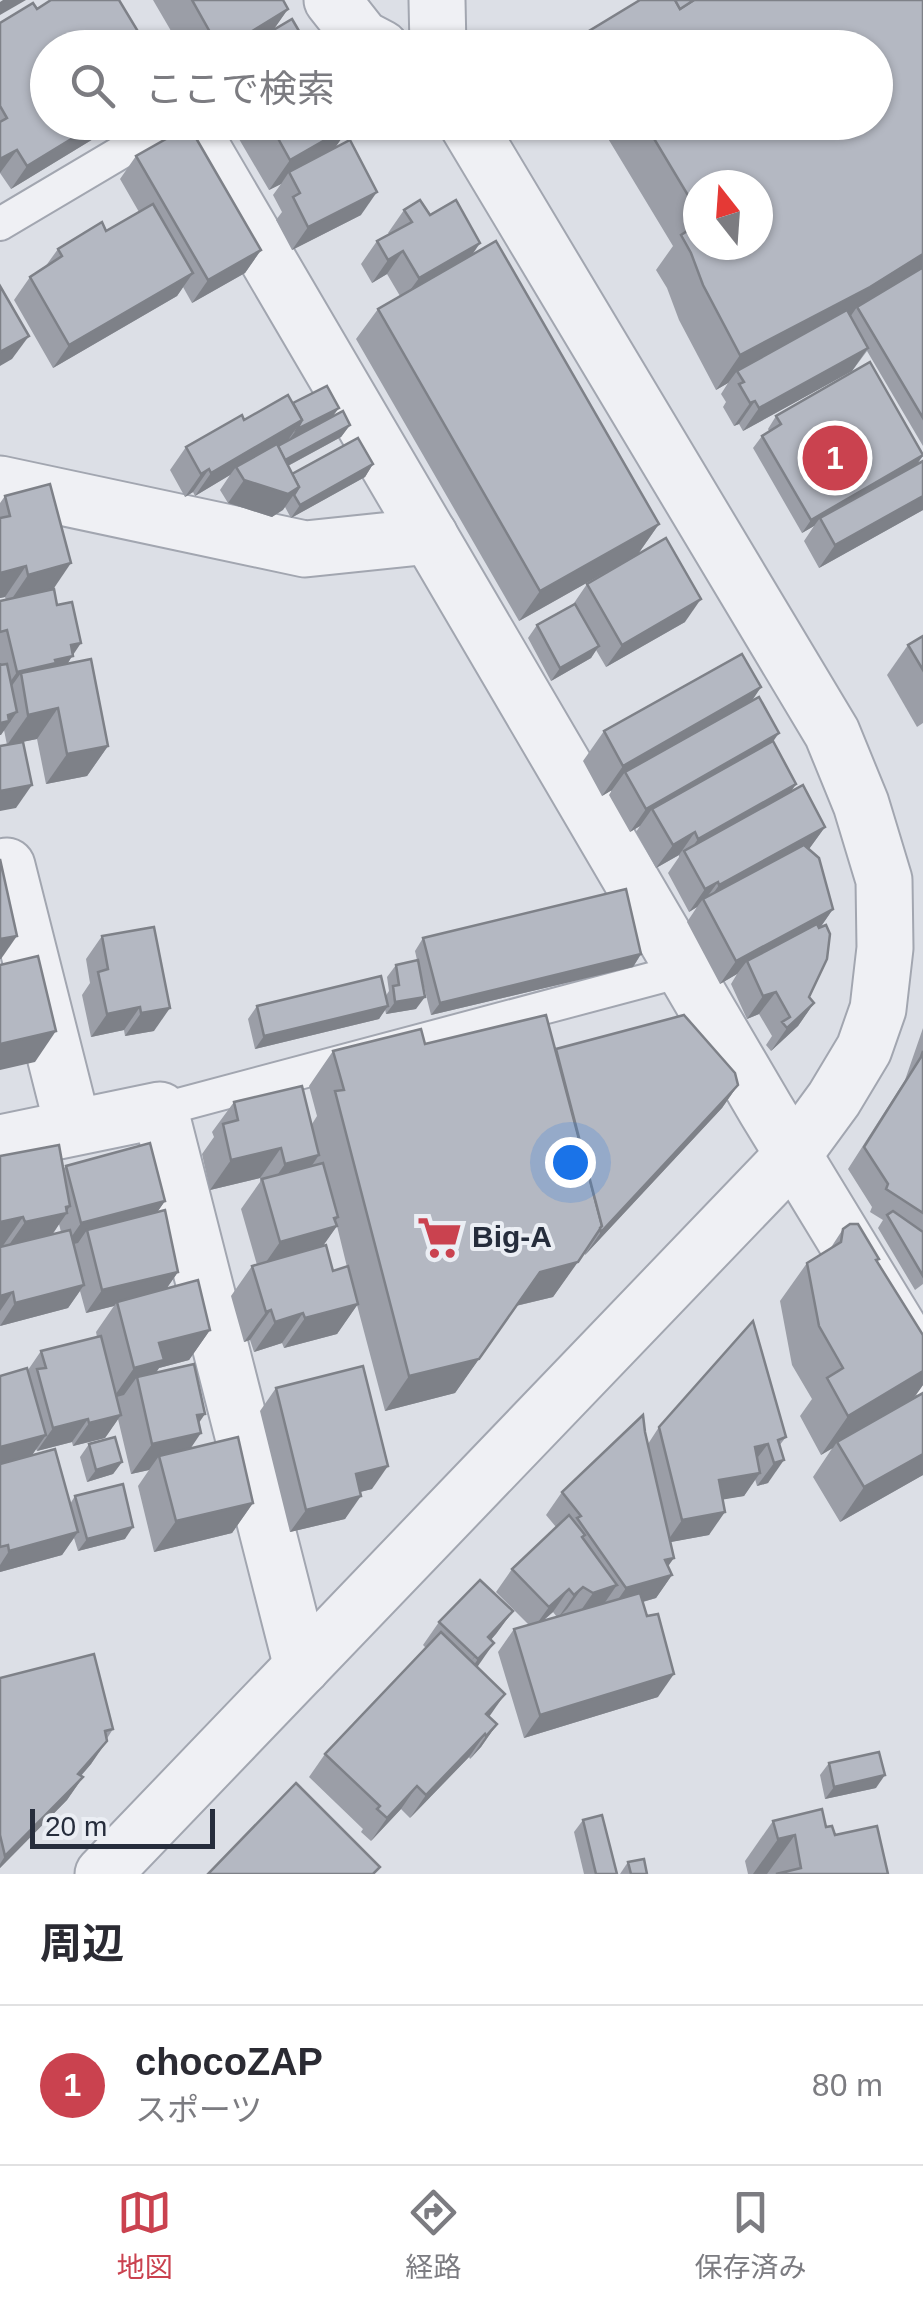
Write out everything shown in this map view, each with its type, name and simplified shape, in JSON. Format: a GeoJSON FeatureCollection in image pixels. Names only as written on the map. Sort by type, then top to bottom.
{"type":"FeatureCollection","features":[{"type":"Feature","properties":{"kind":"street"},"geometry":{"type":"LineString","coordinates":[[332,0],[356,30]]}},
{"type":"Feature","properties":{"kind":"street"},"geometry":{"type":"LineString","coordinates":[[437,0],[438,30]]}},
{"type":"Feature","properties":{"kind":"street"},"geometry":{"type":"LineString","coordinates":[[197,140],[793,1155],[923,1368]]}},
{"type":"Feature","properties":{"kind":"street"},"geometry":{"type":"LineString","coordinates":[[103,1874],[793,1155],[864,1049],[878,1009],[884,948],[884,880],[861,804],[832,733],[477,140]]}},
{"type":"Feature","properties":{"kind":"street"},"geometry":{"type":"LineString","coordinates":[[0,484],[305,549],[430,536]]}},
{"type":"Feature","properties":{"kind":"street"},"geometry":{"type":"LineString","coordinates":[[0,867],[6,866],[73,1127]]}},
{"type":"Feature","properties":{"kind":"street"},"geometry":{"type":"LineString","coordinates":[[0,1143],[160,1110],[302,1667]]}},
{"type":"Feature","properties":{"kind":"lane"},"geometry":{"type":"LineString","coordinates":[[0,224],[142,140]]}},
{"type":"Feature","properties":{"kind":"lane"},"geometry":{"type":"LineString","coordinates":[[160,1110],[685,970]]}},
{"type":"Feature","properties":{"kind":"building"},"geometry":{"type":"Polygon","coordinates":[[[51,0],[119,0],[137,30],[30,30],[30,140],[70,140],[27,166],[17,150],[0,159],[0,122],[7,118],[0,106],[0,23],[33,3],[37,9],[51,0]]]}},
{"type":"Feature","properties":{"kind":"building"},"geometry":{"type":"Polygon","coordinates":[[[192,0],[283,0],[288,9],[254,30],[209,30],[192,0]]]}},
{"type":"Feature","properties":{"kind":"building"},"geometry":{"type":"Polygon","coordinates":[[[640,0],[675,0],[680,9],[694,0],[923,0],[923,254],[870,287],[740,355],[694,260],[773,260],[773,170],[683,170],[683,187],[655,140],[893,140],[893,30],[591,30],[640,0]]]}},
{"type":"Feature","properties":{"kind":"building"},"geometry":{"type":"Polygon","coordinates":[[[675,0],[694,0],[680,9],[675,0]]]}},
{"type":"Feature","properties":{"kind":"building"},"geometry":{"type":"Polygon","coordinates":[[[292,19],[298,30],[273,30],[292,19]]]}},
{"type":"Feature","properties":{"kind":"building"},"geometry":{"type":"Polygon","coordinates":[[[164,140],[197,140],[261,250],[208,280],[136,156],[164,140]]]}},
{"type":"Feature","properties":{"kind":"building"},"geometry":{"type":"Polygon","coordinates":[[[279,140],[325,140],[290,160],[279,140]]]}},
{"type":"Feature","properties":{"kind":"building"},"geometry":{"type":"Polygon","coordinates":[[[350,140],[377,192],[308,227],[293,197],[300,193],[289,172],[350,140]]]}},
{"type":"Feature","properties":{"kind":"building"},"geometry":{"type":"Polygon","coordinates":[[[420,200],[430,215],[456,200],[480,243],[419,278],[403,251],[388,260],[377,241],[412,222],[404,210],[420,200]]]}},
{"type":"Feature","properties":{"kind":"building"},"geometry":{"type":"Polygon","coordinates":[[[153,204],[193,273],[69,345],[30,277],[62,256],[58,249],[102,222],[106,231],[153,204]]]}},
{"type":"Feature","properties":{"kind":"building"},"geometry":{"type":"Polygon","coordinates":[[[496,241],[659,524],[540,591],[378,309],[496,241]]]}},
{"type":"Feature","properties":{"kind":"building"},"geometry":{"type":"Polygon","coordinates":[[[923,270],[923,418],[857,307],[923,270]]]}},
{"type":"Feature","properties":{"kind":"building"},"geometry":{"type":"Polygon","coordinates":[[[0,286],[29,336],[0,352],[0,286]]]}},
{"type":"Feature","properties":{"kind":"building"},"geometry":{"type":"Polygon","coordinates":[[[847,310],[868,348],[759,408],[755,401],[750,403],[739,384],[744,382],[737,371],[847,310]]]}},
{"type":"Feature","properties":{"kind":"building"},"geometry":{"type":"Polygon","coordinates":[[[870,362],[923,455],[811,520],[762,436],[781,424],[776,416],[870,362]]]}},
{"type":"Feature","properties":{"kind":"building"},"geometry":{"type":"Polygon","coordinates":[[[327,386],[339,408],[297,429],[302,420],[293,403],[327,386]]]}},
{"type":"Feature","properties":{"kind":"building"},"geometry":{"type":"Polygon","coordinates":[[[288,395],[302,420],[211,473],[209,469],[201,474],[186,447],[242,415],[244,420],[288,395]]]}},
{"type":"Feature","properties":{"kind":"building"},"geometry":{"type":"Polygon","coordinates":[[[343,411],[350,425],[285,460],[278,446],[343,411]]]}},
{"type":"Feature","properties":{"kind":"building"},"geometry":{"type":"Polygon","coordinates":[[[358,438],[373,464],[300,505],[294,495],[299,487],[292,474],[358,438]]]}},
{"type":"Feature","properties":{"kind":"building"},"geometry":{"type":"Polygon","coordinates":[[[277,444],[299,487],[288,494],[244,480],[236,467],[277,444]]]}},
{"type":"Feature","properties":{"kind":"building"},"geometry":{"type":"Polygon","coordinates":[[[923,461],[923,496],[835,545],[820,518],[923,461]]]}},
{"type":"Feature","properties":{"kind":"building"},"geometry":{"type":"Polygon","coordinates":[[[50,484],[71,563],[28,575],[26,566],[0,573],[0,518],[10,516],[5,496],[50,484]]]}},
{"type":"Feature","properties":{"kind":"building"},"geometry":{"type":"Polygon","coordinates":[[[666,538],[701,599],[622,645],[587,584],[666,538]]]}},
{"type":"Feature","properties":{"kind":"building"},"geometry":{"type":"Polygon","coordinates":[[[54,589],[57,605],[72,602],[81,643],[71,645],[73,656],[17,672],[7,630],[0,632],[0,601],[54,589]]]}},
{"type":"Feature","properties":{"kind":"building"},"geometry":{"type":"Polygon","coordinates":[[[575,604],[599,646],[560,668],[537,625],[575,604]]]}},
{"type":"Feature","properties":{"kind":"building"},"geometry":{"type":"Polygon","coordinates":[[[923,636],[923,670],[908,645],[923,636]]]}},
{"type":"Feature","properties":{"kind":"building"},"geometry":{"type":"Polygon","coordinates":[[[742,654],[761,687],[623,766],[604,731],[742,654]]]}},
{"type":"Feature","properties":{"kind":"building"},"geometry":{"type":"Polygon","coordinates":[[[91,659],[108,746],[67,754],[58,708],[28,715],[21,673],[91,659]]]}},
{"type":"Feature","properties":{"kind":"building"},"geometry":{"type":"Polygon","coordinates":[[[7,664],[17,712],[8,715],[9,721],[0,723],[0,665],[7,664]]]}},
{"type":"Feature","properties":{"kind":"building"},"geometry":{"type":"Polygon","coordinates":[[[759,697],[779,733],[646,809],[625,772],[759,697]]]}},
{"type":"Feature","properties":{"kind":"building"},"geometry":{"type":"Polygon","coordinates":[[[773,741],[796,784],[698,839],[695,832],[673,845],[652,809],[773,741]]]}},
{"type":"Feature","properties":{"kind":"building"},"geometry":{"type":"Polygon","coordinates":[[[23,742],[32,785],[0,791],[0,746],[23,742]]]}},
{"type":"Feature","properties":{"kind":"building"},"geometry":{"type":"Polygon","coordinates":[[[803,785],[825,827],[705,889],[684,851],[803,785]]]}},
{"type":"Feature","properties":{"kind":"building"},"geometry":{"type":"Polygon","coordinates":[[[804,845],[819,858],[833,909],[736,961],[703,899],[804,845]]]}},
{"type":"Feature","properties":{"kind":"building"},"geometry":{"type":"Polygon","coordinates":[[[0,859],[17,936],[0,939],[0,859]]]}},
{"type":"Feature","properties":{"kind":"building"},"geometry":{"type":"Polygon","coordinates":[[[626,889],[641,954],[440,1003],[423,938],[626,889]]]}},
{"type":"Feature","properties":{"kind":"building"},"geometry":{"type":"Polygon","coordinates":[[[817,924],[819,928],[826,925],[830,934],[827,959],[809,997],[814,1003],[787,1028],[782,1022],[790,1017],[776,992],[763,996],[747,961],[817,924]]]}},
{"type":"Feature","properties":{"kind":"building"},"geometry":{"type":"Polygon","coordinates":[[[154,927],[170,1008],[141,1013],[140,1007],[107,1014],[98,972],[108,969],[102,936],[154,927]]]}},
{"type":"Feature","properties":{"kind":"building"},"geometry":{"type":"Polygon","coordinates":[[[38,956],[56,1031],[0,1044],[0,965],[38,956]]]}},
{"type":"Feature","properties":{"kind":"building"},"geometry":{"type":"Polygon","coordinates":[[[418,960],[425,997],[395,1002],[393,986],[399,985],[396,965],[418,960]]]}},
{"type":"Feature","properties":{"kind":"building"},"geometry":{"type":"Polygon","coordinates":[[[381,976],[388,1006],[264,1036],[257,1006],[381,976]]]}},
{"type":"Feature","properties":{"kind":"building"},"geometry":{"type":"Polygon","coordinates":[[[546,1015],[602,1226],[578,1262],[540,1272],[479,1359],[409,1376],[335,1091],[344,1090],[333,1051],[421,1029],[425,1044],[546,1015]]]}},
{"type":"Feature","properties":{"kind":"building"},"geometry":{"type":"Polygon","coordinates":[[[684,1015],[735,1073],[738,1085],[601,1232],[556,1049],[684,1015]]]}},
{"type":"Feature","properties":{"kind":"building"},"geometry":{"type":"Polygon","coordinates":[[[923,1051],[923,1213],[886,1189],[888,1184],[864,1147],[923,1051]]]}},
{"type":"Feature","properties":{"kind":"building"},"geometry":{"type":"Polygon","coordinates":[[[302,1086],[319,1155],[285,1164],[281,1148],[231,1160],[223,1124],[238,1120],[234,1102],[302,1086]]]}},
{"type":"Feature","properties":{"kind":"building"},"geometry":{"type":"Polygon","coordinates":[[[150,1143],[165,1201],[81,1223],[66,1166],[150,1143]]]}},
{"type":"Feature","properties":{"kind":"building"},"geometry":{"type":"Polygon","coordinates":[[[59,1145],[70,1206],[66,1207],[67,1213],[25,1222],[23,1217],[0,1222],[0,1156],[59,1145]]]}},
{"type":"Feature","properties":{"kind":"building"},"geometry":{"type":"Polygon","coordinates":[[[323,1163],[337,1226],[280,1242],[262,1179],[323,1163]]]}},
{"type":"Feature","properties":{"kind":"building"},"geometry":{"type":"Polygon","coordinates":[[[165,1210],[178,1272],[102,1290],[87,1230],[165,1210]]]}},
{"type":"Feature","properties":{"kind":"building"},"geometry":{"type":"Polygon","coordinates":[[[893,1211],[923,1232],[923,1276],[887,1215],[893,1211]]]}},
{"type":"Feature","properties":{"kind":"building"},"geometry":{"type":"Polygon","coordinates":[[[858,1224],[923,1335],[923,1371],[848,1416],[827,1378],[843,1368],[819,1326],[807,1263],[841,1242],[843,1229],[858,1224]]]}},
{"type":"Feature","properties":{"kind":"building"},"geometry":{"type":"Polygon","coordinates":[[[70,1230],[84,1285],[15,1303],[13,1292],[0,1296],[0,1247],[70,1230]]]}},
{"type":"Feature","properties":{"kind":"building"},"geometry":{"type":"Polygon","coordinates":[[[326,1245],[333,1271],[348,1266],[358,1304],[275,1322],[271,1310],[266,1312],[252,1266],[326,1245]]]}},
{"type":"Feature","properties":{"kind":"building"},"geometry":{"type":"Polygon","coordinates":[[[198,1280],[210,1330],[159,1343],[164,1360],[134,1368],[117,1302],[198,1280]]]}},
{"type":"Feature","properties":{"kind":"building"},"geometry":{"type":"Polygon","coordinates":[[[753,1321],[786,1437],[778,1440],[784,1460],[774,1463],[768,1444],[755,1447],[760,1473],[719,1480],[725,1512],[682,1520],[659,1427],[753,1321]]]}},
{"type":"Feature","properties":{"kind":"building"},"geometry":{"type":"Polygon","coordinates":[[[101,1336],[121,1415],[53,1428],[37,1369],[46,1368],[41,1351],[101,1336]]]}},
{"type":"Feature","properties":{"kind":"building"},"geometry":{"type":"Polygon","coordinates":[[[194,1364],[205,1414],[197,1415],[201,1433],[152,1444],[137,1377],[194,1364]]]}},
{"type":"Feature","properties":{"kind":"building"},"geometry":{"type":"Polygon","coordinates":[[[363,1366],[388,1466],[356,1474],[361,1496],[306,1510],[276,1388],[363,1366]]]}},
{"type":"Feature","properties":{"kind":"building"},"geometry":{"type":"Polygon","coordinates":[[[27,1368],[46,1435],[0,1447],[0,1376],[27,1368]]]}},
{"type":"Feature","properties":{"kind":"building"},"geometry":{"type":"Polygon","coordinates":[[[923,1393],[923,1454],[864,1487],[837,1442],[923,1393]]]}},
{"type":"Feature","properties":{"kind":"building"},"geometry":{"type":"Polygon","coordinates":[[[643,1415],[674,1558],[665,1560],[672,1575],[626,1588],[562,1492],[643,1415]]]}},
{"type":"Feature","properties":{"kind":"building"},"geometry":{"type":"Polygon","coordinates":[[[115,1437],[122,1462],[96,1470],[89,1444],[115,1437]]]}},
{"type":"Feature","properties":{"kind":"building"},"geometry":{"type":"Polygon","coordinates":[[[238,1437],[253,1503],[176,1521],[159,1456],[238,1437]]]}},
{"type":"Feature","properties":{"kind":"building"},"geometry":{"type":"Polygon","coordinates":[[[55,1449],[78,1532],[9,1551],[8,1545],[0,1547],[0,1464],[55,1449]]]}},
{"type":"Feature","properties":{"kind":"building"},"geometry":{"type":"Polygon","coordinates":[[[123,1484],[133,1527],[87,1539],[75,1496],[123,1484]]]}},
{"type":"Feature","properties":{"kind":"building"},"geometry":{"type":"Polygon","coordinates":[[[569,1515],[617,1585],[593,1593],[583,1587],[574,1595],[569,1589],[549,1607],[512,1569],[569,1515]]]}},
{"type":"Feature","properties":{"kind":"building"},"geometry":{"type":"Polygon","coordinates":[[[480,1580],[513,1611],[488,1637],[494,1643],[478,1659],[439,1622],[480,1580]]]}},
{"type":"Feature","properties":{"kind":"building"},"geometry":{"type":"Polygon","coordinates":[[[640,1593],[647,1616],[658,1614],[674,1674],[540,1715],[514,1629],[640,1593]]]}},
{"type":"Feature","properties":{"kind":"building"},"geometry":{"type":"Polygon","coordinates":[[[441,1632],[505,1694],[486,1714],[497,1724],[426,1795],[417,1786],[387,1818],[377,1809],[380,1806],[325,1754],[441,1632]]]}},
{"type":"Feature","properties":{"kind":"building"},"geometry":{"type":"Polygon","coordinates":[[[94,1654],[113,1729],[105,1731],[107,1741],[78,1774],[83,1777],[5,1856],[0,1835],[0,1678],[94,1654]]]}},
{"type":"Feature","properties":{"kind":"building"},"geometry":{"type":"Polygon","coordinates":[[[879,1752],[885,1775],[834,1787],[829,1763],[879,1752]]]}},
{"type":"Feature","properties":{"kind":"building"},"geometry":{"type":"Polygon","coordinates":[[[296,1783],[380,1867],[373,1874],[208,1874],[296,1783]]]}},
{"type":"Feature","properties":{"kind":"building"},"geometry":{"type":"Polygon","coordinates":[[[822,1809],[826,1827],[832,1826],[835,1835],[877,1826],[888,1874],[776,1874],[801,1868],[795,1835],[778,1839],[773,1821],[822,1809]]]}},
{"type":"Feature","properties":{"kind":"building"},"geometry":{"type":"Polygon","coordinates":[[[602,1815],[617,1874],[596,1874],[583,1820],[602,1815]]]}},
{"type":"Feature","properties":{"kind":"building"},"geometry":{"type":"Polygon","coordinates":[[[644,1859],[647,1874],[631,1874],[628,1862],[644,1859]]]}},
{"type":"Feature","properties":{"kind":"place","name":"chocoZAP"},"geometry":{"type":"Point","coordinates":[835,458]}},
{"type":"Feature","properties":{"kind":"place","name":"Big-A"},"geometry":{"type":"Point","coordinates":[439,1237]}}]}
